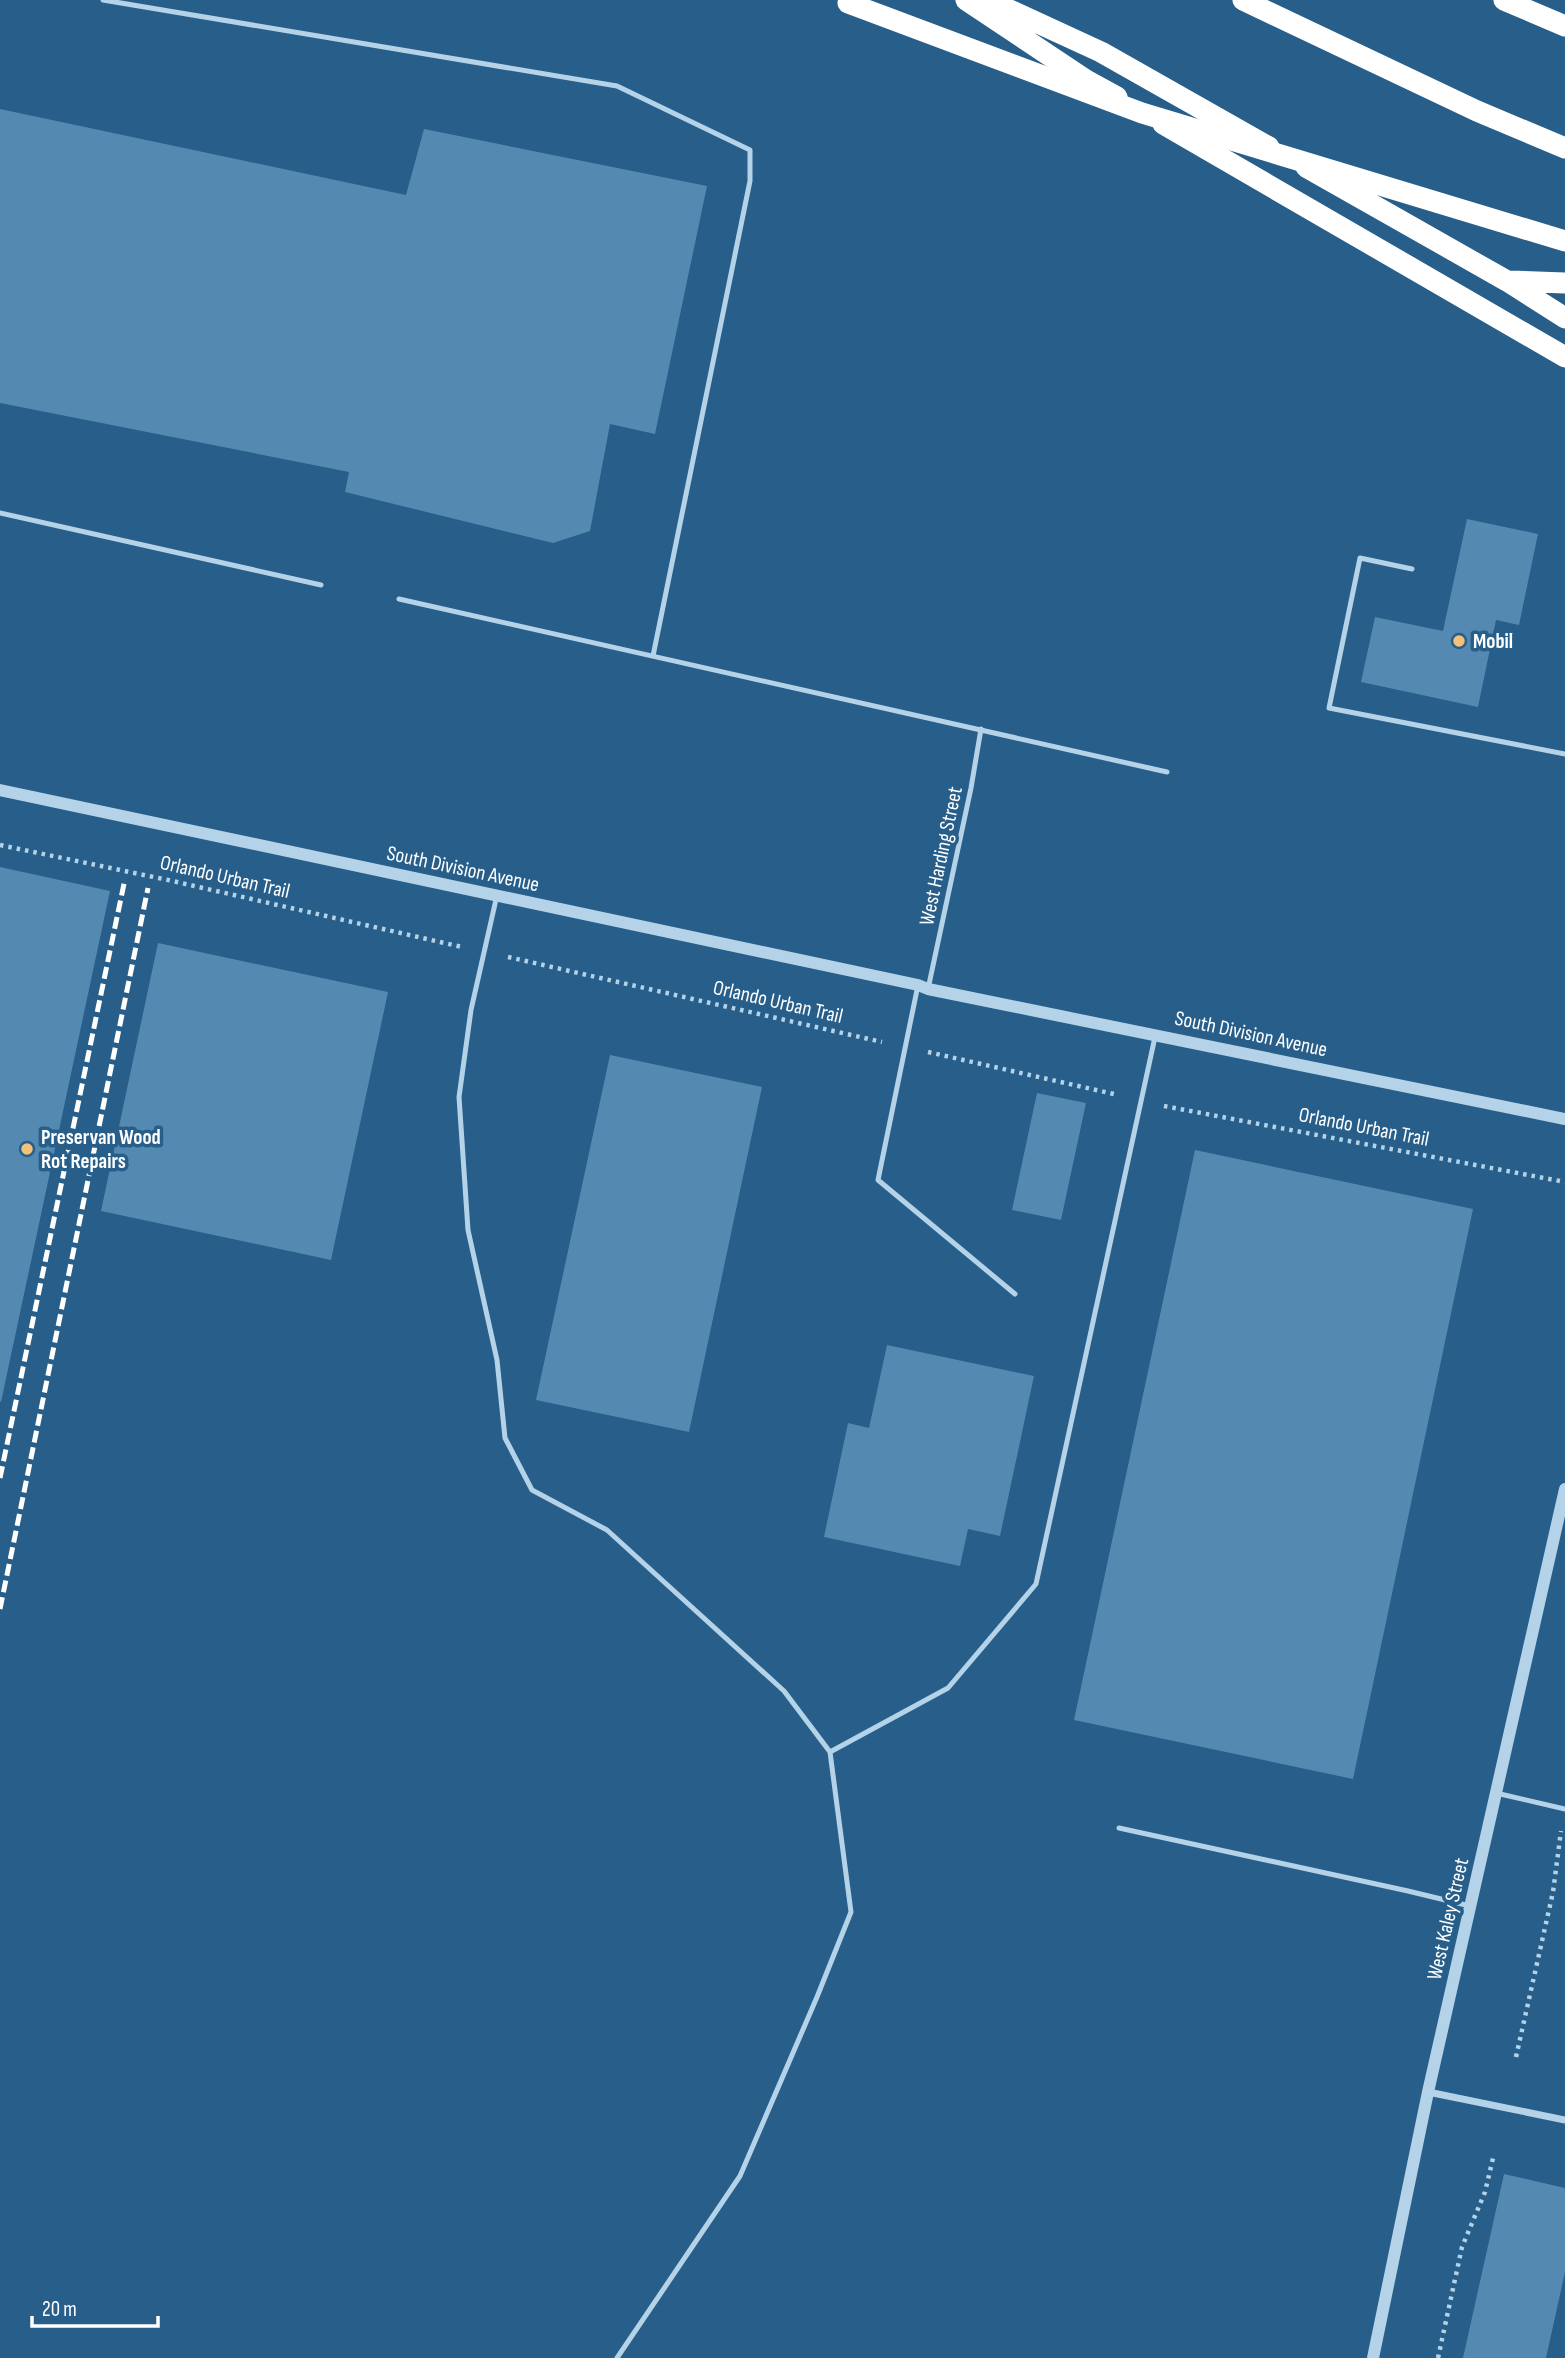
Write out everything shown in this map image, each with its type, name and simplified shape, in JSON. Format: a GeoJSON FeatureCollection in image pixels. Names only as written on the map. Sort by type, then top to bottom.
{"type":"FeatureCollection","features":[{"type":"Feature","properties":{"kind":"highway"},"geometry":{"type":"LineString","coordinates":[[966,0],[1086,80],[1565,357]]}},
{"type":"Feature","properties":{"kind":"highway"},"geometry":{"type":"LineString","coordinates":[[988,0],[1101,52],[1507,281],[1565,318]]}},
{"type":"Feature","properties":{"kind":"highway"},"geometry":{"type":"LineString","coordinates":[[1243,0],[1477,111],[1565,148]]}},
{"type":"Feature","properties":{"kind":"highway"},"geometry":{"type":"LineString","coordinates":[[844,1],[1142,113],[1565,241]]}},
{"type":"Feature","properties":{"kind":"highway"},"geometry":{"type":"LineString","coordinates":[[1507,2],[1565,26]]}},
{"type":"Feature","properties":{"kind":"highway"},"geometry":{"type":"LineString","coordinates":[[1507,281],[1565,283]]}},
{"type":"Feature","properties":{"kind":"street","name":"South Division Avenue"},"geometry":{"type":"LineString","coordinates":[[0,790],[923,987],[1565,1119]]}},
{"type":"Feature","properties":{"kind":"street","name":"West Kaley Street"},"geometry":{"type":"LineString","coordinates":[[1373,2358],[1428,2092],[1565,1489]]}},
{"type":"Feature","properties":{"kind":"street"},"geometry":{"type":"LineString","coordinates":[[1428,2092],[1565,2120]]}},
{"type":"Feature","properties":{"kind":"lane"},"geometry":{"type":"LineString","coordinates":[[103,0],[617,86],[750,150],[750,181],[653,656]]}},
{"type":"Feature","properties":{"kind":"lane"},"geometry":{"type":"LineString","coordinates":[[0,513],[321,585]]}},
{"type":"Feature","properties":{"kind":"lane"},"geometry":{"type":"LineString","coordinates":[[1412,569],[1360,558],[1329,708],[1565,754]]}},
{"type":"Feature","properties":{"kind":"lane"},"geometry":{"type":"LineString","coordinates":[[399,600],[1167,772]]}},
{"type":"Feature","properties":{"kind":"lane","name":"West Harding Street"},"geometry":{"type":"LineString","coordinates":[[981,729],[971,788],[877,1180],[1016,1294]]}},
{"type":"Feature","properties":{"kind":"lane"},"geometry":{"type":"LineString","coordinates":[[497,895],[471,1010],[459,1097],[468,1230],[497,1360],[505,1438],[532,1490],[607,1530],[784,1691],[830,1752],[851,1912],[740,2176],[617,2358]]}},
{"type":"Feature","properties":{"kind":"lane"},"geometry":{"type":"LineString","coordinates":[[830,1752],[948,1688],[1036,1584],[1156,1034]]}},
{"type":"Feature","properties":{"kind":"lane"},"geometry":{"type":"LineString","coordinates":[[1496,1793],[1565,1809]]}},
{"type":"Feature","properties":{"kind":"lane"},"geometry":{"type":"LineString","coordinates":[[1119,1828],[1471,1906]]}},
{"type":"Feature","properties":{"kind":"path","name":"Orlando Urban Trail"},"geometry":{"type":"LineString","coordinates":[[0,845],[442,942]]}},
{"type":"Feature","properties":{"kind":"path","name":"Orlando Urban Trail"},"geometry":{"type":"LineString","coordinates":[[514,959],[872,1040]]}},
{"type":"Feature","properties":{"kind":"path"},"geometry":{"type":"LineString","coordinates":[[936,1054],[1102,1092]]}},
{"type":"Feature","properties":{"kind":"path","name":"Orlando Urban Trail"},"geometry":{"type":"LineString","coordinates":[[1158,1104],[1565,1182]]}},
{"type":"Feature","properties":{"kind":"path"},"geometry":{"type":"LineString","coordinates":[[1516,2057],[1553,1892],[1565,1809]]}},
{"type":"Feature","properties":{"kind":"path"},"geometry":{"type":"LineString","coordinates":[[1438,2358],[1462,2247],[1485,2192],[1494,2154]]}},
{"type":"Feature","properties":{"kind":"building"},"geometry":{"type":"Polygon","coordinates":[[[0,109],[406,195],[424,129],[707,186],[655,434],[610,424],[590,531],[553,543],[345,492],[349,472],[0,403],[0,109]]]}},
{"type":"Feature","properties":{"kind":"building"},"geometry":{"type":"Polygon","coordinates":[[[1467,519],[1538,534],[1519,625],[1496,620],[1478,707],[1361,682],[1375,617],[1443,631],[1467,519]]]}},
{"type":"Feature","properties":{"kind":"building","name":"Preservan Wood Rot Repairs"},"geometry":{"type":"Polygon","coordinates":[[[0,867],[110,891],[1,1402],[0,1401],[0,867]]]}},
{"type":"Feature","properties":{"kind":"building"},"geometry":{"type":"Polygon","coordinates":[[[158,943],[388,992],[331,1260],[101,1211],[158,943]]]}},
{"type":"Feature","properties":{"kind":"building"},"geometry":{"type":"Polygon","coordinates":[[[610,1055],[762,1087],[689,1432],[536,1400],[610,1055]]]}},
{"type":"Feature","properties":{"kind":"building"},"geometry":{"type":"Polygon","coordinates":[[[1037,1093],[1086,1103],[1061,1220],[1012,1210],[1037,1093]]]}},
{"type":"Feature","properties":{"kind":"building"},"geometry":{"type":"Polygon","coordinates":[[[1195,1150],[1473,1209],[1353,1779],[1074,1720],[1195,1150]]]}},
{"type":"Feature","properties":{"kind":"building"},"geometry":{"type":"Polygon","coordinates":[[[887,1345],[1034,1376],[1000,1536],[968,1529],[960,1566],[824,1537],[848,1423],[869,1428],[887,1345]]]}},
{"type":"Feature","properties":{"kind":"building"},"geometry":{"type":"Polygon","coordinates":[[[1504,2174],[1565,2188],[1565,2272],[1546,2358],[1463,2358],[1504,2174]]]}},
{"type":"Feature","properties":{"kind":"railway"},"geometry":{"type":"LineString","coordinates":[[0,1478],[125,879]]}},
{"type":"Feature","properties":{"kind":"railway"},"geometry":{"type":"LineString","coordinates":[[0,1609],[148,888]]}},
{"type":"Feature","properties":{"kind":"place","name":"Mobil"},"geometry":{"type":"Point","coordinates":[1459,641]}},
{"type":"Feature","properties":{"kind":"place","name":"Preservan Wood Rot Repairs"},"geometry":{"type":"Point","coordinates":[27,1149]}}]}
